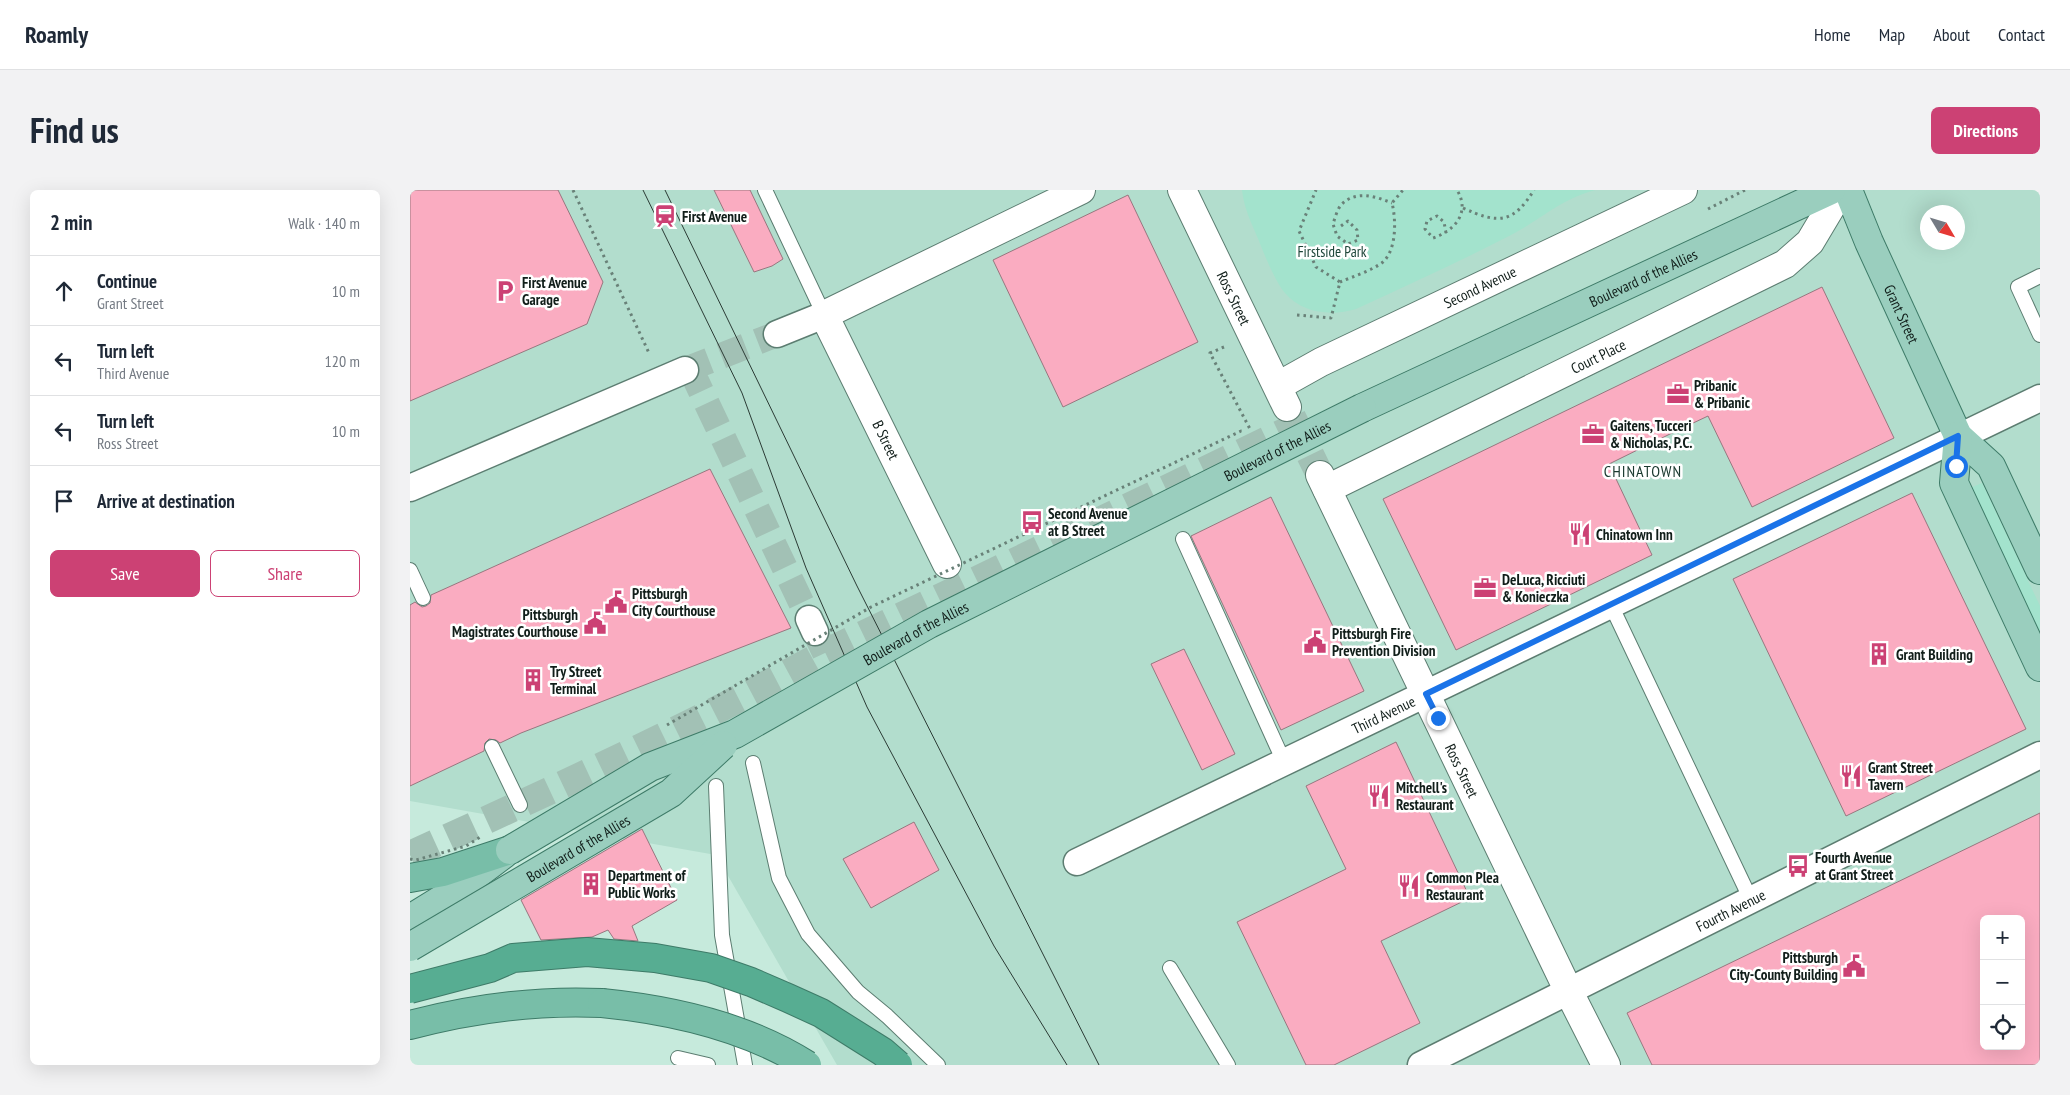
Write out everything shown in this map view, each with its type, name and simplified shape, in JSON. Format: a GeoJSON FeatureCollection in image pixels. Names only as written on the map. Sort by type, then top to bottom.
{"type":"FeatureCollection","features":[{"type":"Feature","properties":{"kind":"highway"},"geometry":{"type":"LineString","coordinates":[[410,878],[443,872],[510,850]]}},
{"type":"Feature","properties":{"kind":"highway"},"geometry":{"type":"LineString","coordinates":[[410,989],[490,968],[513,958],[587,952],[663,960],[711,968],[788,998],[829,1018],[883,1052],[898,1065]]}},
{"type":"Feature","properties":{"kind":"highway"},"geometry":{"type":"LineString","coordinates":[[410,1025],[481,1009],[528,1003],[561,1001],[611,1004],[670,1012],[738,1032],[772,1046],[807,1065]]}},
{"type":"Feature","properties":{"kind":"main road"},"geometry":{"type":"LineString","coordinates":[[824,316],[1082,190]]}},
{"type":"Feature","properties":{"kind":"main road","name":"Ross Street"},"geometry":{"type":"LineString","coordinates":[[1182,190],[1283,397]]}},
{"type":"Feature","properties":{"kind":"main road","name":"Second Avenue"},"geometry":{"type":"LineString","coordinates":[[1283,397],[1320,362],[1684,190]]}},
{"type":"Feature","properties":{"kind":"main road","name":"Boulevard of the Allies"},"geometry":{"type":"LineString","coordinates":[[410,919],[452,893],[510,850],[650,767],[735,734],[929,624],[1362,408],[1831,190]]}},
{"type":"Feature","properties":{"kind":"main road","name":"Court Place"},"geometry":{"type":"LineString","coordinates":[[1323,482],[1785,264],[1810,242],[1841,190]]}},
{"type":"Feature","properties":{"kind":"main road","name":"Grant Street"},"geometry":{"type":"LineString","coordinates":[[1848,190],[1869,242],[1958,436],[1991,466],[2040,570]]}},
{"type":"Feature","properties":{"kind":"main road","name":"B Street"},"geometry":{"type":"LineString","coordinates":[[824,316],[947,564]]}},
{"type":"Feature","properties":{"kind":"main road","name":"Grant Street"},"geometry":{"type":"LineString","coordinates":[[1958,436],[1954,483],[2040,667]]}},
{"type":"Feature","properties":{"kind":"main road","name":"Ross Street"},"geometry":{"type":"LineString","coordinates":[[1323,482],[1606,1065]]}},
{"type":"Feature","properties":{"kind":"main road","name":"Boulevard of the Allies"},"geometry":{"type":"LineString","coordinates":[[410,947],[671,793],[735,734]]}},
{"type":"Feature","properties":{"kind":"street"},"geometry":{"type":"LineString","coordinates":[[777,334],[824,316]]}},
{"type":"Feature","properties":{"kind":"street"},"geometry":{"type":"LineString","coordinates":[[410,488],[685,370]]}},
{"type":"Feature","properties":{"kind":"street","name":"Third Avenue"},"geometry":{"type":"LineString","coordinates":[[1077,862],[2040,398]]}},
{"type":"Feature","properties":{"kind":"street","name":"Fourth Avenue"},"geometry":{"type":"LineString","coordinates":[[1421,1065],[2040,755]]}},
{"type":"Feature","properties":{"kind":"lane"},"geometry":{"type":"LineString","coordinates":[[765,190],[824,316]]}},
{"type":"Feature","properties":{"kind":"lane"},"geometry":{"type":"LineString","coordinates":[[2040,276],[2018,287],[2040,335]]}},
{"type":"Feature","properties":{"kind":"lane"},"geometry":{"type":"LineString","coordinates":[[1183,539],[1284,762]]}},
{"type":"Feature","properties":{"kind":"lane"},"geometry":{"type":"LineString","coordinates":[[410,570],[423,598]]}},
{"type":"Feature","properties":{"kind":"lane"},"geometry":{"type":"LineString","coordinates":[[1611,604],[1751,900]]}},
{"type":"Feature","properties":{"kind":"lane"},"geometry":{"type":"LineString","coordinates":[[492,747],[520,805]]}},
{"type":"Feature","properties":{"kind":"lane"},"geometry":{"type":"LineString","coordinates":[[753,763],[757,788],[779,878],[808,934],[858,992],[887,1016],[938,1065]]}},
{"type":"Feature","properties":{"kind":"lane"},"geometry":{"type":"LineString","coordinates":[[716,786],[722,935],[745,1065]]}},
{"type":"Feature","properties":{"kind":"lane"},"geometry":{"type":"LineString","coordinates":[[1170,968],[1228,1065]]}},
{"type":"Feature","properties":{"kind":"lane"},"geometry":{"type":"LineString","coordinates":[[678,1058],[708,1065]]}},
{"type":"Feature","properties":{"kind":"path"},"geometry":{"type":"LineString","coordinates":[[573,190],[651,356]]}},
{"type":"Feature","properties":{"kind":"path"},"geometry":{"type":"LineString","coordinates":[[1316,190],[1299,231],[1316,267],[1340,282]]}},
{"type":"Feature","properties":{"kind":"path"},"geometry":{"type":"LineString","coordinates":[[1392,202],[1403,190]]}},
{"type":"Feature","properties":{"kind":"path"},"geometry":{"type":"LineString","coordinates":[[1446,233],[1444,222],[1437,216],[1426,221],[1425,229],[1433,238],[1446,233],[1457,223],[1463,208],[1458,190]]}},
{"type":"Feature","properties":{"kind":"path"},"geometry":{"type":"LineString","coordinates":[[1463,208],[1481,216],[1499,219],[1516,213],[1534,190]]}},
{"type":"Feature","properties":{"kind":"path"},"geometry":{"type":"LineString","coordinates":[[1341,226],[1348,221],[1357,230],[1358,240],[1348,244],[1337,236],[1333,224],[1341,205],[1355,195],[1368,193],[1392,202]]}},
{"type":"Feature","properties":{"kind":"path"},"geometry":{"type":"LineString","coordinates":[[1340,282],[1383,262],[1394,242],[1395,214],[1392,202]]}},
{"type":"Feature","properties":{"kind":"path"},"geometry":{"type":"LineString","coordinates":[[1296,315],[1331,318],[1340,282]]}},
{"type":"Feature","properties":{"kind":"path"},"geometry":{"type":"LineString","coordinates":[[1230,345],[1210,353],[1252,432]]}},
{"type":"Feature","properties":{"kind":"path"},"geometry":{"type":"LineString","coordinates":[[660,729],[726,689],[871,607],[1240,431]]}},
{"type":"Feature","properties":{"kind":"path"},"geometry":{"type":"LineString","coordinates":[[410,859],[416,860],[466,846],[489,832]]}},
{"type":"Feature","properties":{"kind":"shaded area"},"geometry":{"type":"Polygon","coordinates":[[[410,190],[2040,190],[2040,1065],[837,1065],[716,855],[410,801],[410,190]]]}},
{"type":"Feature","properties":{"kind":"green space","name":"Firstside Park"},"geometry":{"type":"Polygon","coordinates":[[[1242,190],[1595,190],[1561,204],[1522,229],[1492,245],[1356,309],[1328,313],[1318,312],[1300,305],[1285,293],[1270,268],[1251,222],[1242,190]]]}},
{"type":"Feature","properties":{"kind":"green space"},"geometry":{"type":"Polygon","coordinates":[[[1982,483],[2040,606],[2040,637],[1970,488],[1982,483]]]}},
{"type":"Feature","properties":{"kind":"building","name":"First Avenue Garage"},"geometry":{"type":"Polygon","coordinates":[[[410,190],[558,190],[603,282],[587,324],[410,401],[410,190]]]}},
{"type":"Feature","properties":{"kind":"building","name":"First Avenue"},"geometry":{"type":"Polygon","coordinates":[[[714,190],[750,190],[783,259],[772,266],[754,272],[714,190]]]}},
{"type":"Feature","properties":{"kind":"building"},"geometry":{"type":"Polygon","coordinates":[[[1128,195],[1198,342],[1063,407],[993,260],[1128,195]]]}},
{"type":"Feature","properties":{"kind":"building"},"geometry":{"type":"Polygon","coordinates":[[[1822,287],[1894,438],[1752,507],[1708,416],[1672,433],[1609,464],[1652,555],[1456,650],[1383,499],[1822,287]]]}},
{"type":"Feature","properties":{"kind":"building","name":"Try Street Terminal"},"geometry":{"type":"Polygon","coordinates":[[[710,469],[791,628],[521,733],[500,743],[489,739],[485,743],[484,751],[410,786],[410,605],[415,602],[422,607],[426,606],[430,603],[431,595],[710,469]]]}},
{"type":"Feature","properties":{"kind":"building","name":"Grant Building"},"geometry":{"type":"Polygon","coordinates":[[[1912,493],[2026,729],[1846,816],[1733,579],[1912,493]]]}},
{"type":"Feature","properties":{"kind":"building"},"geometry":{"type":"Polygon","coordinates":[[[1271,497],[1364,691],[1281,730],[1191,536],[1271,497]]]}},
{"type":"Feature","properties":{"kind":"building"},"geometry":{"type":"Polygon","coordinates":[[[1184,649],[1235,754],[1202,770],[1151,664],[1184,649]]]}},
{"type":"Feature","properties":{"kind":"building"},"geometry":{"type":"Polygon","coordinates":[[[1396,742],[1470,898],[1381,941],[1420,1023],[1334,1065],[1306,1065],[1237,922],[1346,869],[1306,786],[1396,742]]]}},
{"type":"Feature","properties":{"kind":"building","name":"Pittsburgh City-County Building"},"geometry":{"type":"Polygon","coordinates":[[[2040,813],[2040,1065],[1652,1065],[1627,1013],[2040,813]]]}},
{"type":"Feature","properties":{"kind":"building"},"geometry":{"type":"Polygon","coordinates":[[[914,822],[939,870],[871,908],[843,859],[914,822]]]}},
{"type":"Feature","properties":{"kind":"building","name":"Department of Public Works"},"geometry":{"type":"Polygon","coordinates":[[[642,829],[677,900],[632,926],[638,941],[614,939],[608,930],[592,937],[541,940],[521,900],[642,829]]]}},
{"type":"Feature","properties":{"kind":"tunnel"},"geometry":{"type":"LineString","coordinates":[[685,370],[777,334]]}},
{"type":"Feature","properties":{"kind":"tunnel"},"geometry":{"type":"LineString","coordinates":[[690,368],[809,619]]}},
{"type":"Feature","properties":{"kind":"tunnel"},"geometry":{"type":"LineString","coordinates":[[1292,417],[1320,475]]}},
{"type":"Feature","properties":{"kind":"tunnel"},"geometry":{"type":"LineString","coordinates":[[410,855],[619,758],[723,707],[825,653],[1297,426]]}},
{"type":"Feature","properties":{"kind":"tunnel"},"geometry":{"type":"LineString","coordinates":[[815,632],[825,653]]}},
{"type":"Feature","properties":{"kind":"tram line"},"geometry":{"type":"LineString","coordinates":[[643,190],[742,393],[806,568],[867,707],[994,946],[1067,1065]]}},
{"type":"Feature","properties":{"kind":"tram line"},"geometry":{"type":"LineString","coordinates":[[665,190],[857,586],[1099,1065]]}},
{"type":"Feature","properties":{"kind":"place","name":"First Avenue"},"geometry":{"type":"Point","coordinates":[665,216]}},
{"type":"Feature","properties":{"kind":"place","name":"First Avenue Garage"},"geometry":{"type":"Point","coordinates":[505,291]}},
{"type":"Feature","properties":{"kind":"place","name":"Pribanic & Pribanic"},"geometry":{"type":"Point","coordinates":[1678,394]}},
{"type":"Feature","properties":{"kind":"place","name":"Gaitens, Tucceri & Nicholas, P.C."},"geometry":{"type":"Point","coordinates":[1593,434]}},
{"type":"Feature","properties":{"kind":"place","name":"Second Avenue at B Street"},"geometry":{"type":"Point","coordinates":[1032,522]}},
{"type":"Feature","properties":{"kind":"place","name":"Chinatown Inn"},"geometry":{"type":"Point","coordinates":[1580,534]}},
{"type":"Feature","properties":{"kind":"place","name":"DeLuca, Ricciuti & Konieczka"},"geometry":{"type":"Point","coordinates":[1485,588]}},
{"type":"Feature","properties":{"kind":"place","name":"Pittsburgh City Courthouse"},"geometry":{"type":"Point","coordinates":[616,602]}},
{"type":"Feature","properties":{"kind":"place","name":"Pittsburgh Magistrates Courthouse"},"geometry":{"type":"Point","coordinates":[595,623]}},
{"type":"Feature","properties":{"kind":"place","name":"Pittsburgh Fire Prevention Division"},"geometry":{"type":"Point","coordinates":[1315,642]}},
{"type":"Feature","properties":{"kind":"place","name":"Grant Building"},"geometry":{"type":"Point","coordinates":[1879,654]}},
{"type":"Feature","properties":{"kind":"place","name":"Try Street Terminal"},"geometry":{"type":"Point","coordinates":[533,680]}},
{"type":"Feature","properties":{"kind":"place","name":"Grant Street Tavern"},"geometry":{"type":"Point","coordinates":[1851,776]}},
{"type":"Feature","properties":{"kind":"place","name":"Mitchell's Restaurant"},"geometry":{"type":"Point","coordinates":[1379,796]}},
{"type":"Feature","properties":{"kind":"place","name":"Fourth Avenue at Grant Street"},"geometry":{"type":"Point","coordinates":[1798,866]}},
{"type":"Feature","properties":{"kind":"place","name":"Department of Public Works"},"geometry":{"type":"Point","coordinates":[591,884]}},
{"type":"Feature","properties":{"kind":"place","name":"Common Plea Restaurant"},"geometry":{"type":"Point","coordinates":[1409,886]}},
{"type":"Feature","properties":{"kind":"place","name":"Pittsburgh City-County Building"},"geometry":{"type":"Point","coordinates":[1854,966]}},
{"type":"Feature","properties":{"kind":"district","name":"CHINATOWN"},"geometry":{"type":"Point","coordinates":[1643,471]}},
{"type":"Feature","properties":{"kind":"route"},"geometry":{"type":"LineString","coordinates":[[1438,718],[1426,694],[1958,436],[1956,466]]}}]}
